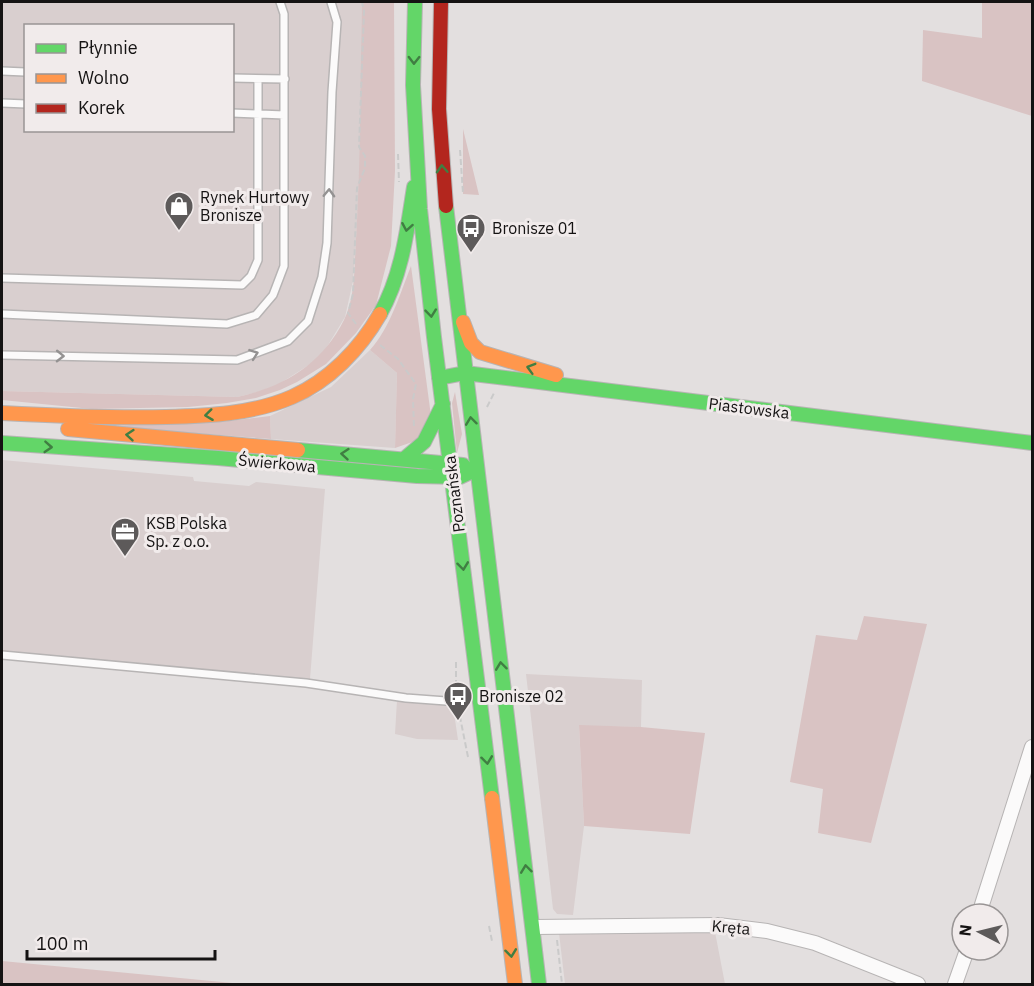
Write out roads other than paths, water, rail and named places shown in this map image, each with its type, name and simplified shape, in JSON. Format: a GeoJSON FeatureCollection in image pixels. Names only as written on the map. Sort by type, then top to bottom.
{"type":"FeatureCollection","features":[{"type":"Feature","properties":{"kind":"street","name":"Poznańska"},"geometry":{"type":"LineString","coordinates":[[415,2],[413,85],[417,169],[439,378],[515,984]]}},
{"type":"Feature","properties":{"kind":"street","name":"Poznańska"},"geometry":{"type":"LineString","coordinates":[[441,2],[439,109],[442,174],[456,305],[534,927],[539,984]]}},
{"type":"Feature","properties":{"kind":"street"},"geometry":{"type":"LineString","coordinates":[[2,413],[71,418],[192,417],[268,405],[312,387],[350,355],[368,335],[384,306],[400,267],[417,169]]}},
{"type":"Feature","properties":{"kind":"street"},"geometry":{"type":"LineString","coordinates":[[456,305],[471,343],[480,352],[505,361],[628,393]]}},
{"type":"Feature","properties":{"kind":"street","name":"Piastowska"},"geometry":{"type":"LineString","coordinates":[[439,378],[465,373],[1032,443]]}},
{"type":"Feature","properties":{"kind":"street"},"geometry":{"type":"LineString","coordinates":[[404,459],[417,452],[427,439],[443,404]]}},
{"type":"Feature","properties":{"kind":"street","name":"Świerkowa"},"geometry":{"type":"LineString","coordinates":[[2,422],[450,463],[477,469]]}},
{"type":"Feature","properties":{"kind":"street","name":"Świerkowa"},"geometry":{"type":"LineString","coordinates":[[2,443],[452,478],[467,475],[477,469]]}},
{"type":"Feature","properties":{"kind":"street"},"geometry":{"type":"LineString","coordinates":[[983,902],[1032,747]]}},
{"type":"Feature","properties":{"kind":"street","name":"Kręta"},"geometry":{"type":"LineString","coordinates":[[534,927],[718,925],[767,931],[814,944],[918,984]]}},
{"type":"Feature","properties":{"kind":"street"},"geometry":{"type":"LineString","coordinates":[[955,984],[963,962]]}},
{"type":"Feature","properties":{"kind":"lane"},"geometry":{"type":"LineString","coordinates":[[2,314],[226,324],[256,315],[273,295],[284,266],[284,14],[280,2]]}},
{"type":"Feature","properties":{"kind":"lane"},"geometry":{"type":"LineString","coordinates":[[2,355],[237,360],[288,341],[308,321],[322,277],[327,243],[332,92],[337,22],[331,2]]}},
{"type":"Feature","properties":{"kind":"lane"},"geometry":{"type":"LineString","coordinates":[[2,71],[24,72]]}},
{"type":"Feature","properties":{"kind":"lane"},"geometry":{"type":"LineString","coordinates":[[234,78],[285,80]]}},
{"type":"Feature","properties":{"kind":"lane"},"geometry":{"type":"LineString","coordinates":[[2,278],[242,285],[251,276],[258,260],[258,79]]}},
{"type":"Feature","properties":{"kind":"lane"},"geometry":{"type":"LineString","coordinates":[[2,104],[24,104]]}},
{"type":"Feature","properties":{"kind":"lane"},"geometry":{"type":"LineString","coordinates":[[234,113],[284,115]]}},
{"type":"Feature","properties":{"kind":"lane"},"geometry":{"type":"LineString","coordinates":[[2,655],[295,682],[406,698],[446,701],[479,694]]}},
{"type":"Feature","properties":{"kind":"place","name":"Rynek Hurtowy Bronisze"},"geometry":{"type":"Point","coordinates":[179,232]}},
{"type":"Feature","properties":{"kind":"place","name":"Bronisze 01"},"geometry":{"type":"Point","coordinates":[471,254]}},
{"type":"Feature","properties":{"kind":"place","name":"KSB Polska Sp. z o.o."},"geometry":{"type":"Point","coordinates":[125,558]}},
{"type":"Feature","properties":{"kind":"place","name":"Bronisze 02"},"geometry":{"type":"Point","coordinates":[458,722]}}]}
